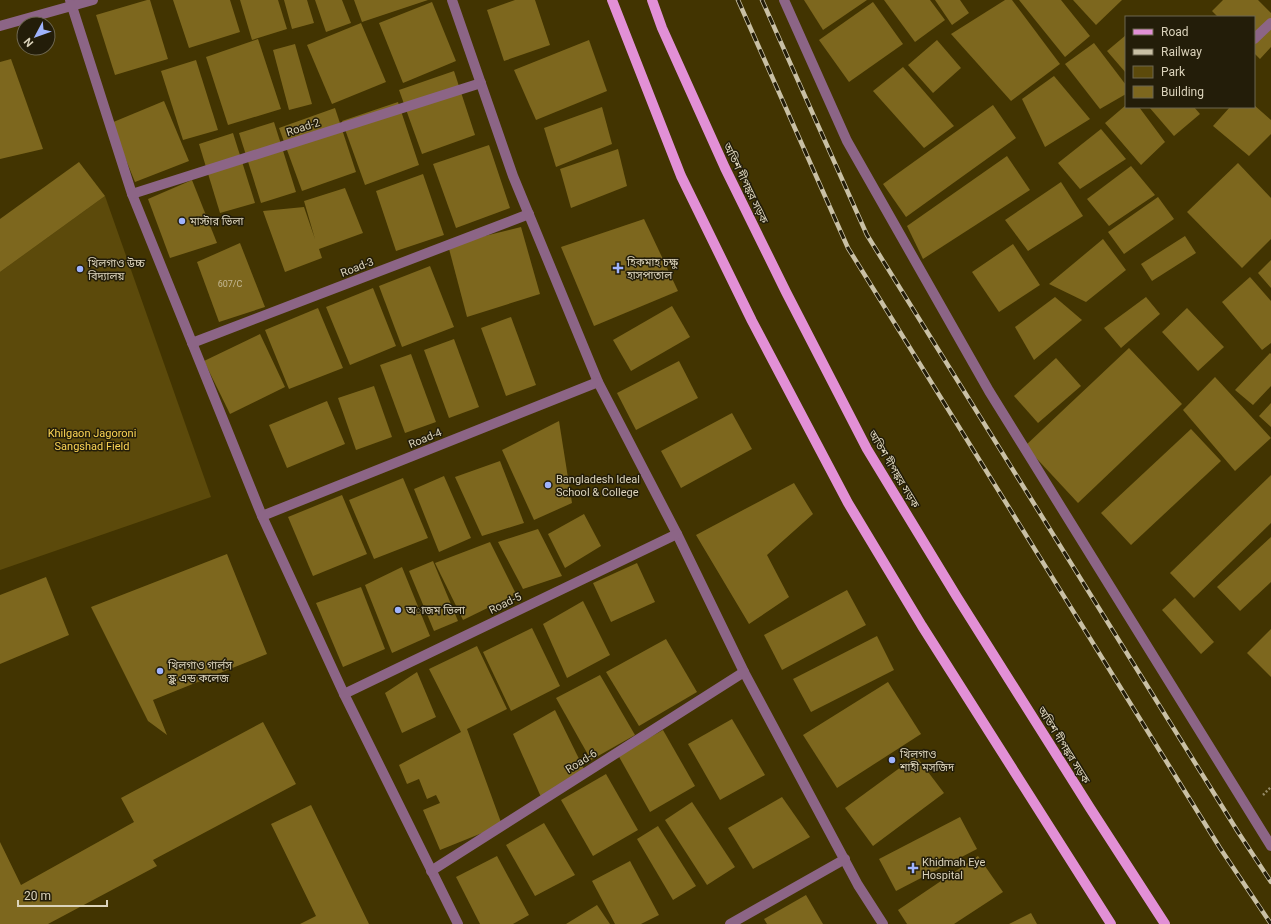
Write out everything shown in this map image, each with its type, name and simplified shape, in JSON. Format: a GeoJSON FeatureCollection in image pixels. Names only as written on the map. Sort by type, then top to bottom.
{"type":"FeatureCollection","features":[{"type":"Feature","properties":{"kind":"main road"},"geometry":{"type":"LineString","coordinates":[[612,0],[681,176],[752,321],[848,503],[922,626],[1111,924]]}},
{"type":"Feature","properties":{"kind":"main road","name":"অতিশ দীপঙ্কর সড়ক"},"geometry":{"type":"LineString","coordinates":[[652,0],[662,28],[725,168],[786,292],[867,449],[961,603],[1165,924]]}},
{"type":"Feature","properties":{"kind":"street"},"geometry":{"type":"LineString","coordinates":[[0,26],[72,3],[93,0]]}},
{"type":"Feature","properties":{"kind":"street"},"geometry":{"type":"LineString","coordinates":[[452,0],[513,176],[598,382],[677,534],[744,672],[858,885],[883,924]]}},
{"type":"Feature","properties":{"kind":"street"},"geometry":{"type":"LineString","coordinates":[[784,0],[847,141],[989,391],[1271,846]]}},
{"type":"Feature","properties":{"kind":"street"},"geometry":{"type":"LineString","coordinates":[[72,3],[132,194],[262,516],[344,694],[458,924]]}},
{"type":"Feature","properties":{"kind":"street"},"geometry":{"type":"LineString","coordinates":[[1255,38],[1271,23]]}},
{"type":"Feature","properties":{"kind":"street","name":"Road-2"},"geometry":{"type":"LineString","coordinates":[[132,194],[481,83]]}},
{"type":"Feature","properties":{"kind":"street","name":"Road-3"},"geometry":{"type":"LineString","coordinates":[[192,343],[529,214]]}},
{"type":"Feature","properties":{"kind":"street","name":"Road-4"},"geometry":{"type":"LineString","coordinates":[[262,516],[598,382]]}},
{"type":"Feature","properties":{"kind":"street","name":"Road-5"},"geometry":{"type":"LineString","coordinates":[[344,694],[677,534]]}},
{"type":"Feature","properties":{"kind":"street","name":"Road-6"},"geometry":{"type":"LineString","coordinates":[[431,871],[744,672]]}},
{"type":"Feature","properties":{"kind":"street"},"geometry":{"type":"LineString","coordinates":[[730,924],[845,859]]}},
{"type":"Feature","properties":{"kind":"green space","name":"Khilgaon Jagoroni Sangshad Field"},"geometry":{"type":"Polygon","coordinates":[[[105,196],[211,497],[0,570],[0,272],[105,196]]]}},
{"type":"Feature","properties":{"kind":"building"},"geometry":{"type":"Polygon","coordinates":[[[150,0],[168,59],[115,75],[96,15],[150,0]]]}},
{"type":"Feature","properties":{"kind":"building"},"geometry":{"type":"Polygon","coordinates":[[[173,0],[230,0],[240,32],[189,48],[173,0]]]}},
{"type":"Feature","properties":{"kind":"building"},"geometry":{"type":"Polygon","coordinates":[[[240,0],[278,0],[287,29],[252,40],[240,0]]]}},
{"type":"Feature","properties":{"kind":"building"},"geometry":{"type":"Polygon","coordinates":[[[284,0],[307,0],[314,23],[292,29],[284,0]]]}},
{"type":"Feature","properties":{"kind":"building"},"geometry":{"type":"Polygon","coordinates":[[[315,0],[342,0],[351,23],[326,32],[315,0]]]}},
{"type":"Feature","properties":{"kind":"building"},"geometry":{"type":"Polygon","coordinates":[[[354,0],[428,0],[362,22],[354,0]]]}},
{"type":"Feature","properties":{"kind":"building"},"geometry":{"type":"Polygon","coordinates":[[[515,0],[535,0],[550,45],[504,61],[487,10],[515,0]]]}},
{"type":"Feature","properties":{"kind":"building"},"geometry":{"type":"Polygon","coordinates":[[[804,0],[867,0],[823,30],[804,0]]]}},
{"type":"Feature","properties":{"kind":"building"},"geometry":{"type":"Polygon","coordinates":[[[884,0],[930,0],[945,20],[915,42],[884,0]]]}},
{"type":"Feature","properties":{"kind":"building"},"geometry":{"type":"Polygon","coordinates":[[[935,0],[960,0],[969,13],[952,25],[935,0]]]}},
{"type":"Feature","properties":{"kind":"building"},"geometry":{"type":"Polygon","coordinates":[[[1005,0],[1012,0],[1060,64],[1011,101],[951,34],[1005,0]]]}},
{"type":"Feature","properties":{"kind":"building"},"geometry":{"type":"Polygon","coordinates":[[[1019,0],[1061,0],[1090,36],[1065,57],[1019,0]]]}},
{"type":"Feature","properties":{"kind":"building"},"geometry":{"type":"Polygon","coordinates":[[[1073,0],[1122,0],[1096,25],[1073,0]]]}},
{"type":"Feature","properties":{"kind":"building"},"geometry":{"type":"Polygon","coordinates":[[[1223,0],[1258,0],[1271,13],[1271,47],[1260,59],[1255,54],[1255,16],[1217,16],[1212,11],[1223,0]]]}},
{"type":"Feature","properties":{"kind":"building"},"geometry":{"type":"Polygon","coordinates":[[[432,2],[456,61],[403,83],[379,23],[432,2]]]}},
{"type":"Feature","properties":{"kind":"building"},"geometry":{"type":"Polygon","coordinates":[[[873,2],[903,44],[849,82],[819,40],[873,2]]]}},
{"type":"Feature","properties":{"kind":"building"},"geometry":{"type":"Polygon","coordinates":[[[361,23],[386,82],[332,104],[307,45],[361,23]]]}},
{"type":"Feature","properties":{"kind":"building"},"geometry":{"type":"Polygon","coordinates":[[[1125,36],[1125,72],[1107,51],[1125,36]]]}},
{"type":"Feature","properties":{"kind":"building"},"geometry":{"type":"Polygon","coordinates":[[[258,39],[281,109],[228,125],[206,57],[258,39]]]}},
{"type":"Feature","properties":{"kind":"building"},"geometry":{"type":"Polygon","coordinates":[[[589,40],[607,91],[536,120],[514,70],[589,40]]]}},
{"type":"Feature","properties":{"kind":"building"},"geometry":{"type":"Polygon","coordinates":[[[937,40],[961,68],[933,93],[908,65],[937,40]]]}},
{"type":"Feature","properties":{"kind":"building"},"geometry":{"type":"Polygon","coordinates":[[[1094,43],[1125,84],[1125,95],[1100,109],[1065,64],[1094,43]]]}},
{"type":"Feature","properties":{"kind":"building"},"geometry":{"type":"Polygon","coordinates":[[[295,44],[312,104],[289,110],[273,50],[295,44]]]}},
{"type":"Feature","properties":{"kind":"building"},"geometry":{"type":"Polygon","coordinates":[[[11,59],[43,149],[0,159],[0,62],[11,59]]]}},
{"type":"Feature","properties":{"kind":"building"},"geometry":{"type":"Polygon","coordinates":[[[196,60],[218,130],[183,140],[161,71],[196,60]]]}},
{"type":"Feature","properties":{"kind":"building"},"geometry":{"type":"Polygon","coordinates":[[[903,67],[954,126],[924,148],[873,91],[903,67]]]}},
{"type":"Feature","properties":{"kind":"building"},"geometry":{"type":"Polygon","coordinates":[[[454,71],[475,135],[422,154],[399,90],[454,71]]]}},
{"type":"Feature","properties":{"kind":"building"},"geometry":{"type":"Polygon","coordinates":[[[1054,76],[1090,119],[1045,147],[1022,99],[1054,76]]]}},
{"type":"Feature","properties":{"kind":"building"},"geometry":{"type":"Polygon","coordinates":[[[164,101],[189,161],[135,182],[111,123],[164,101]]]}},
{"type":"Feature","properties":{"kind":"building"},"geometry":{"type":"Polygon","coordinates":[[[398,102],[419,165],[365,185],[342,121],[398,102]]]}},
{"type":"Feature","properties":{"kind":"building"},"geometry":{"type":"Polygon","coordinates":[[[993,105],[1016,138],[906,217],[883,184],[993,105]]]}},
{"type":"Feature","properties":{"kind":"building"},"geometry":{"type":"Polygon","coordinates":[[[1125,106],[1125,108],[1140,108],[1165,142],[1141,165],[1105,123],[1125,106]]]}},
{"type":"Feature","properties":{"kind":"building"},"geometry":{"type":"Polygon","coordinates":[[[1255,106],[1271,120],[1271,134],[1249,156],[1213,126],[1229,108],[1255,108],[1255,106]]]}},
{"type":"Feature","properties":{"kind":"building"},"geometry":{"type":"Polygon","coordinates":[[[602,107],[612,144],[556,167],[544,128],[602,107]]]}},
{"type":"Feature","properties":{"kind":"building"},"geometry":{"type":"Polygon","coordinates":[[[335,108],[356,172],[302,191],[279,128],[335,108]]]}},
{"type":"Feature","properties":{"kind":"building"},"geometry":{"type":"Polygon","coordinates":[[[1150,108],[1195,108],[1200,114],[1174,136],[1150,108]]]}},
{"type":"Feature","properties":{"kind":"building"},"geometry":{"type":"Polygon","coordinates":[[[274,122],[296,192],[261,203],[239,133],[274,122]]]}},
{"type":"Feature","properties":{"kind":"building"},"geometry":{"type":"Polygon","coordinates":[[[1101,129],[1126,159],[1080,189],[1058,163],[1101,129]]]}},
{"type":"Feature","properties":{"kind":"building"},"geometry":{"type":"Polygon","coordinates":[[[233,133],[255,203],[220,213],[199,144],[233,133]]]}},
{"type":"Feature","properties":{"kind":"building"},"geometry":{"type":"Polygon","coordinates":[[[489,145],[510,208],[456,228],[433,164],[489,145]]]}},
{"type":"Feature","properties":{"kind":"building"},"geometry":{"type":"Polygon","coordinates":[[[618,149],[627,186],[571,208],[560,169],[618,149]]]}},
{"type":"Feature","properties":{"kind":"building"},"geometry":{"type":"Polygon","coordinates":[[[1007,156],[1030,190],[923,259],[907,226],[1007,156]]]}},
{"type":"Feature","properties":{"kind":"building"},"geometry":{"type":"Polygon","coordinates":[[[79,162],[105,196],[0,272],[0,219],[79,162]]]}},
{"type":"Feature","properties":{"kind":"building"},"geometry":{"type":"Polygon","coordinates":[[[1238,163],[1271,198],[1271,239],[1242,268],[1187,212],[1238,163]]]}},
{"type":"Feature","properties":{"kind":"building"},"geometry":{"type":"Polygon","coordinates":[[[1131,166],[1155,195],[1109,226],[1087,199],[1131,166]]]}},
{"type":"Feature","properties":{"kind":"building"},"geometry":{"type":"Polygon","coordinates":[[[423,174],[444,235],[396,251],[376,191],[423,174]]]}},
{"type":"Feature","properties":{"kind":"building","name":"মাস্টার ভিলা"},"geometry":{"type":"Polygon","coordinates":[[[192,180],[217,243],[170,258],[148,199],[192,180]]]}},
{"type":"Feature","properties":{"kind":"building"},"geometry":{"type":"Polygon","coordinates":[[[1061,182],[1083,216],[1028,251],[1005,220],[1061,182]]]}},
{"type":"Feature","properties":{"kind":"building"},"geometry":{"type":"Polygon","coordinates":[[[345,188],[363,233],[319,249],[322,258],[285,272],[263,211],[304,207],[315,239],[304,201],[345,188]]]}},
{"type":"Feature","properties":{"kind":"building"},"geometry":{"type":"Polygon","coordinates":[[[1158,197],[1174,219],[1124,254],[1108,232],[1158,197]]]}},
{"type":"Feature","properties":{"kind":"building"},"geometry":{"type":"Polygon","coordinates":[[[644,219],[678,291],[594,326],[561,247],[644,219]]]}},
{"type":"Feature","properties":{"kind":"building"},"geometry":{"type":"Polygon","coordinates":[[[521,227],[540,294],[467,317],[448,245],[521,227]]]}},
{"type":"Feature","properties":{"kind":"building"},"geometry":{"type":"Polygon","coordinates":[[[1185,236],[1196,253],[1152,281],[1141,264],[1185,236]]]}},
{"type":"Feature","properties":{"kind":"building"},"geometry":{"type":"Polygon","coordinates":[[[1103,239],[1126,270],[1086,302],[1049,284],[1103,239]]]}},
{"type":"Feature","properties":{"kind":"building","name":"মাস্টার ভিলা"},"geometry":{"type":"Polygon","coordinates":[[[240,243],[265,307],[219,322],[197,262],[240,243]]]}},
{"type":"Feature","properties":{"kind":"building"},"geometry":{"type":"Polygon","coordinates":[[[1013,244],[1040,285],[999,312],[972,272],[1013,244]]]}},
{"type":"Feature","properties":{"kind":"building"},"geometry":{"type":"Polygon","coordinates":[[[1271,260],[1271,288],[1258,273],[1271,260]]]}},
{"type":"Feature","properties":{"kind":"building"},"geometry":{"type":"Polygon","coordinates":[[[430,266],[454,327],[402,347],[379,286],[430,266]]]}},
{"type":"Feature","properties":{"kind":"building"},"geometry":{"type":"Polygon","coordinates":[[[1250,277],[1271,301],[1271,343],[1262,350],[1222,302],[1250,277]]]}},
{"type":"Feature","properties":{"kind":"building"},"geometry":{"type":"Polygon","coordinates":[[[373,288],[396,346],[350,365],[326,307],[373,288]]]}},
{"type":"Feature","properties":{"kind":"building"},"geometry":{"type":"Polygon","coordinates":[[[1055,297],[1082,320],[1034,360],[1015,327],[1055,297]]]}},
{"type":"Feature","properties":{"kind":"building"},"geometry":{"type":"Polygon","coordinates":[[[1146,297],[1160,314],[1121,348],[1104,328],[1146,297]]]}},
{"type":"Feature","properties":{"kind":"building"},"geometry":{"type":"Polygon","coordinates":[[[672,306],[690,337],[631,371],[613,340],[672,306]]]}},
{"type":"Feature","properties":{"kind":"building"},"geometry":{"type":"Polygon","coordinates":[[[318,308],[343,368],[289,389],[265,330],[318,308]]]}},
{"type":"Feature","properties":{"kind":"building"},"geometry":{"type":"Polygon","coordinates":[[[1187,308],[1224,347],[1198,371],[1162,332],[1187,308]]]}},
{"type":"Feature","properties":{"kind":"building"},"geometry":{"type":"Polygon","coordinates":[[[511,317],[536,385],[506,396],[481,328],[511,317]]]}},
{"type":"Feature","properties":{"kind":"building"},"geometry":{"type":"Polygon","coordinates":[[[260,334],[285,387],[230,414],[204,361],[260,334]]]}},
{"type":"Feature","properties":{"kind":"building"},"geometry":{"type":"Polygon","coordinates":[[[454,339],[479,407],[449,418],[424,350],[454,339]]]}},
{"type":"Feature","properties":{"kind":"building"},"geometry":{"type":"Polygon","coordinates":[[[1129,348],[1182,404],[1078,503],[1025,446],[1129,348]]]}},
{"type":"Feature","properties":{"kind":"building"},"geometry":{"type":"Polygon","coordinates":[[[1270,353],[1271,386],[1253,405],[1235,390],[1270,353]]]}},
{"type":"Feature","properties":{"kind":"building"},"geometry":{"type":"Polygon","coordinates":[[[411,354],[436,422],[405,433],[380,365],[411,354]]]}},
{"type":"Feature","properties":{"kind":"building"},"geometry":{"type":"Polygon","coordinates":[[[1056,358],[1081,386],[1038,423],[1014,396],[1056,358]]]}},
{"type":"Feature","properties":{"kind":"building"},"geometry":{"type":"Polygon","coordinates":[[[679,361],[698,398],[636,430],[617,393],[679,361]]]}},
{"type":"Feature","properties":{"kind":"building"},"geometry":{"type":"Polygon","coordinates":[[[1215,377],[1271,438],[1235,471],[1183,410],[1215,377]]]}},
{"type":"Feature","properties":{"kind":"building"},"geometry":{"type":"Polygon","coordinates":[[[374,386],[392,437],[356,450],[338,398],[374,386]]]}},
{"type":"Feature","properties":{"kind":"building"},"geometry":{"type":"Polygon","coordinates":[[[327,401],[345,444],[287,468],[269,425],[327,401]]]}},
{"type":"Feature","properties":{"kind":"building"},"geometry":{"type":"Polygon","coordinates":[[[1271,403],[1271,427],[1259,416],[1271,403]]]}},
{"type":"Feature","properties":{"kind":"building"},"geometry":{"type":"Polygon","coordinates":[[[732,413],[752,449],[681,488],[661,451],[732,413]]]}},
{"type":"Feature","properties":{"kind":"building"},"geometry":{"type":"Polygon","coordinates":[[[559,421],[572,503],[534,520],[502,450],[559,421]]]}},
{"type":"Feature","properties":{"kind":"building"},"geometry":{"type":"Polygon","coordinates":[[[1191,429],[1221,461],[1131,545],[1101,513],[1191,429]]]}},
{"type":"Feature","properties":{"kind":"building"},"geometry":{"type":"Polygon","coordinates":[[[500,461],[524,523],[482,536],[455,477],[500,461]]]}},
{"type":"Feature","properties":{"kind":"building"},"geometry":{"type":"Polygon","coordinates":[[[1271,475],[1271,523],[1194,598],[1170,573],[1271,475]]]}},
{"type":"Feature","properties":{"kind":"building"},"geometry":{"type":"Polygon","coordinates":[[[444,476],[471,538],[439,552],[414,489],[444,476]]]}},
{"type":"Feature","properties":{"kind":"building"},"geometry":{"type":"Polygon","coordinates":[[[403,478],[428,538],[374,559],[349,500],[403,478]]]}},
{"type":"Feature","properties":{"kind":"building"},"geometry":{"type":"Polygon","coordinates":[[[794,483],[813,514],[767,555],[789,597],[749,624],[696,535],[794,483]]]}},
{"type":"Feature","properties":{"kind":"building"},"geometry":{"type":"Polygon","coordinates":[[[342,495],[367,554],[313,576],[288,517],[342,495]]]}},
{"type":"Feature","properties":{"kind":"building"},"geometry":{"type":"Polygon","coordinates":[[[584,514],[601,546],[565,568],[548,534],[584,514]]]}},
{"type":"Feature","properties":{"kind":"building"},"geometry":{"type":"Polygon","coordinates":[[[538,529],[562,576],[523,589],[498,542],[538,529]]]}},
{"type":"Feature","properties":{"kind":"building"},"geometry":{"type":"Polygon","coordinates":[[[1271,537],[1271,582],[1240,611],[1217,587],[1271,537]]]}},
{"type":"Feature","properties":{"kind":"building"},"geometry":{"type":"Polygon","coordinates":[[[490,542],[516,594],[463,620],[435,563],[490,542]]]}},
{"type":"Feature","properties":{"kind":"building"},"geometry":{"type":"Polygon","coordinates":[[[227,554],[267,654],[153,700],[167,735],[148,721],[91,607],[227,554]]]}},
{"type":"Feature","properties":{"kind":"building"},"geometry":{"type":"Polygon","coordinates":[[[433,561],[458,621],[434,631],[409,571],[433,561]]]}},
{"type":"Feature","properties":{"kind":"building"},"geometry":{"type":"Polygon","coordinates":[[[637,563],[655,602],[611,622],[593,583],[637,563]]]}},
{"type":"Feature","properties":{"kind":"building","name":"অাজম ভিলা"},"geometry":{"type":"Polygon","coordinates":[[[402,567],[430,636],[392,653],[365,585],[402,567]]]}},
{"type":"Feature","properties":{"kind":"building"},"geometry":{"type":"Polygon","coordinates":[[[46,577],[69,635],[0,664],[0,595],[46,577]]]}},
{"type":"Feature","properties":{"kind":"building"},"geometry":{"type":"Polygon","coordinates":[[[361,587],[385,649],[343,667],[316,603],[361,587]]]}},
{"type":"Feature","properties":{"kind":"building"},"geometry":{"type":"Polygon","coordinates":[[[847,590],[866,625],[782,670],[764,635],[847,590]]]}},
{"type":"Feature","properties":{"kind":"building"},"geometry":{"type":"Polygon","coordinates":[[[1175,598],[1214,642],[1201,654],[1162,610],[1175,598]]]}},
{"type":"Feature","properties":{"kind":"building"},"geometry":{"type":"Polygon","coordinates":[[[583,601],[610,655],[567,678],[543,624],[583,601]]]}},
{"type":"Feature","properties":{"kind":"building"},"geometry":{"type":"Polygon","coordinates":[[[532,628],[560,686],[511,711],[483,652],[532,628]]]}},
{"type":"Feature","properties":{"kind":"building"},"geometry":{"type":"Polygon","coordinates":[[[1271,629],[1271,677],[1247,653],[1271,629]]]}},
{"type":"Feature","properties":{"kind":"building"},"geometry":{"type":"Polygon","coordinates":[[[877,636],[894,670],[811,712],[793,679],[877,636]]]}},
{"type":"Feature","properties":{"kind":"building"},"geometry":{"type":"Polygon","coordinates":[[[666,639],[697,692],[639,726],[606,672],[666,639]]]}},
{"type":"Feature","properties":{"kind":"building"},"geometry":{"type":"Polygon","coordinates":[[[477,646],[507,709],[467,729],[502,825],[440,850],[423,810],[440,803],[436,795],[427,799],[419,779],[407,784],[399,765],[461,732],[429,669],[477,646]]]}},
{"type":"Feature","properties":{"kind":"building"},"geometry":{"type":"Polygon","coordinates":[[[417,672],[436,717],[402,733],[385,693],[417,672]]]}},
{"type":"Feature","properties":{"kind":"building"},"geometry":{"type":"Polygon","coordinates":[[[600,675],[635,735],[591,760],[556,698],[600,675]]]}},
{"type":"Feature","properties":{"kind":"building"},"geometry":{"type":"Polygon","coordinates":[[[888,682],[921,734],[837,788],[803,735],[888,682]]]}},
{"type":"Feature","properties":{"kind":"building"},"geometry":{"type":"Polygon","coordinates":[[[555,710],[585,771],[541,797],[513,734],[555,710]]]}},
{"type":"Feature","properties":{"kind":"building"},"geometry":{"type":"Polygon","coordinates":[[[732,719],[765,775],[720,800],[688,744],[732,719]]]}},
{"type":"Feature","properties":{"kind":"building"},"geometry":{"type":"Polygon","coordinates":[[[263,722],[296,784],[153,860],[157,866],[48,924],[0,924],[0,842],[21,885],[134,822],[121,798],[263,722]]]}},
{"type":"Feature","properties":{"kind":"building"},"geometry":{"type":"Polygon","coordinates":[[[663,730],[695,786],[650,812],[618,755],[663,730]]]}},
{"type":"Feature","properties":{"kind":"building"},"geometry":{"type":"Polygon","coordinates":[[[916,756],[944,793],[873,846],[845,808],[916,756]]]}},
{"type":"Feature","properties":{"kind":"building"},"geometry":{"type":"Polygon","coordinates":[[[606,774],[638,830],[593,856],[561,800],[606,774]]]}},
{"type":"Feature","properties":{"kind":"building"},"geometry":{"type":"Polygon","coordinates":[[[782,797],[810,837],[753,869],[728,828],[782,797]]]}},
{"type":"Feature","properties":{"kind":"building"},"geometry":{"type":"Polygon","coordinates":[[[692,802],[735,867],[707,885],[665,820],[692,802]]]}},
{"type":"Feature","properties":{"kind":"building"},"geometry":{"type":"Polygon","coordinates":[[[311,805],[369,924],[300,924],[316,916],[271,824],[311,805]]]}},
{"type":"Feature","properties":{"kind":"building"},"geometry":{"type":"Polygon","coordinates":[[[960,817],[977,849],[896,891],[879,859],[960,817]]]}},
{"type":"Feature","properties":{"kind":"building"},"geometry":{"type":"Polygon","coordinates":[[[544,823],[575,875],[535,896],[506,845],[544,823]]]}},
{"type":"Feature","properties":{"kind":"building"},"geometry":{"type":"Polygon","coordinates":[[[658,826],[696,886],[673,900],[637,839],[658,826]]]}},
{"type":"Feature","properties":{"kind":"building"},"geometry":{"type":"Polygon","coordinates":[[[497,856],[529,915],[513,924],[480,924],[456,877],[497,856]]]}},
{"type":"Feature","properties":{"kind":"building"},"geometry":{"type":"Polygon","coordinates":[[[978,856],[1003,892],[954,924],[907,924],[898,910],[978,856]]]}},
{"type":"Feature","properties":{"kind":"building"},"geometry":{"type":"Polygon","coordinates":[[[630,861],[659,915],[641,924],[615,924],[592,881],[630,861]]]}},
{"type":"Feature","properties":{"kind":"building"},"geometry":{"type":"Polygon","coordinates":[[[806,895],[823,924],[767,924],[764,919],[806,895]]]}},
{"type":"Feature","properties":{"kind":"building"},"geometry":{"type":"Polygon","coordinates":[[[597,905],[610,924],[566,924],[597,905]]]}},
{"type":"Feature","properties":{"kind":"building"},"geometry":{"type":"Polygon","coordinates":[[[1031,913],[1037,924],[1009,924],[1031,913]]]}},
{"type":"Feature","properties":{"kind":"railway"},"geometry":{"type":"LineString","coordinates":[[738,0],[848,248],[1220,848],[1271,924]]}},
{"type":"Feature","properties":{"kind":"railway"},"geometry":{"type":"LineString","coordinates":[[762,0],[867,235],[1238,832],[1271,882]]}},
{"type":"Feature","properties":{"kind":"place","name":"মাস্টার ভিলা"},"geometry":{"type":"Point","coordinates":[182,221]}},
{"type":"Feature","properties":{"kind":"place","name":"হিকমাহ চক্ষু হাসপাতাল"},"geometry":{"type":"Point","coordinates":[618,268]}},
{"type":"Feature","properties":{"kind":"place","name":"খিলগাও উচ্চ বিদ্যালয়"},"geometry":{"type":"Point","coordinates":[80,269]}},
{"type":"Feature","properties":{"kind":"place","name":"Bangladesh Ideal School & College"},"geometry":{"type":"Point","coordinates":[548,485]}},
{"type":"Feature","properties":{"kind":"place","name":"অাজম ভিলা"},"geometry":{"type":"Point","coordinates":[398,610]}},
{"type":"Feature","properties":{"kind":"place","name":"খিলগাও গার্লস স্কুল এন্ড কলেজ"},"geometry":{"type":"Point","coordinates":[160,671]}},
{"type":"Feature","properties":{"kind":"place","name":"খিলগাও শাহী মসজিদ"},"geometry":{"type":"Point","coordinates":[892,760]}},
{"type":"Feature","properties":{"kind":"place","name":"Khidmah Eye Hospital"},"geometry":{"type":"Point","coordinates":[913,868]}}]}
